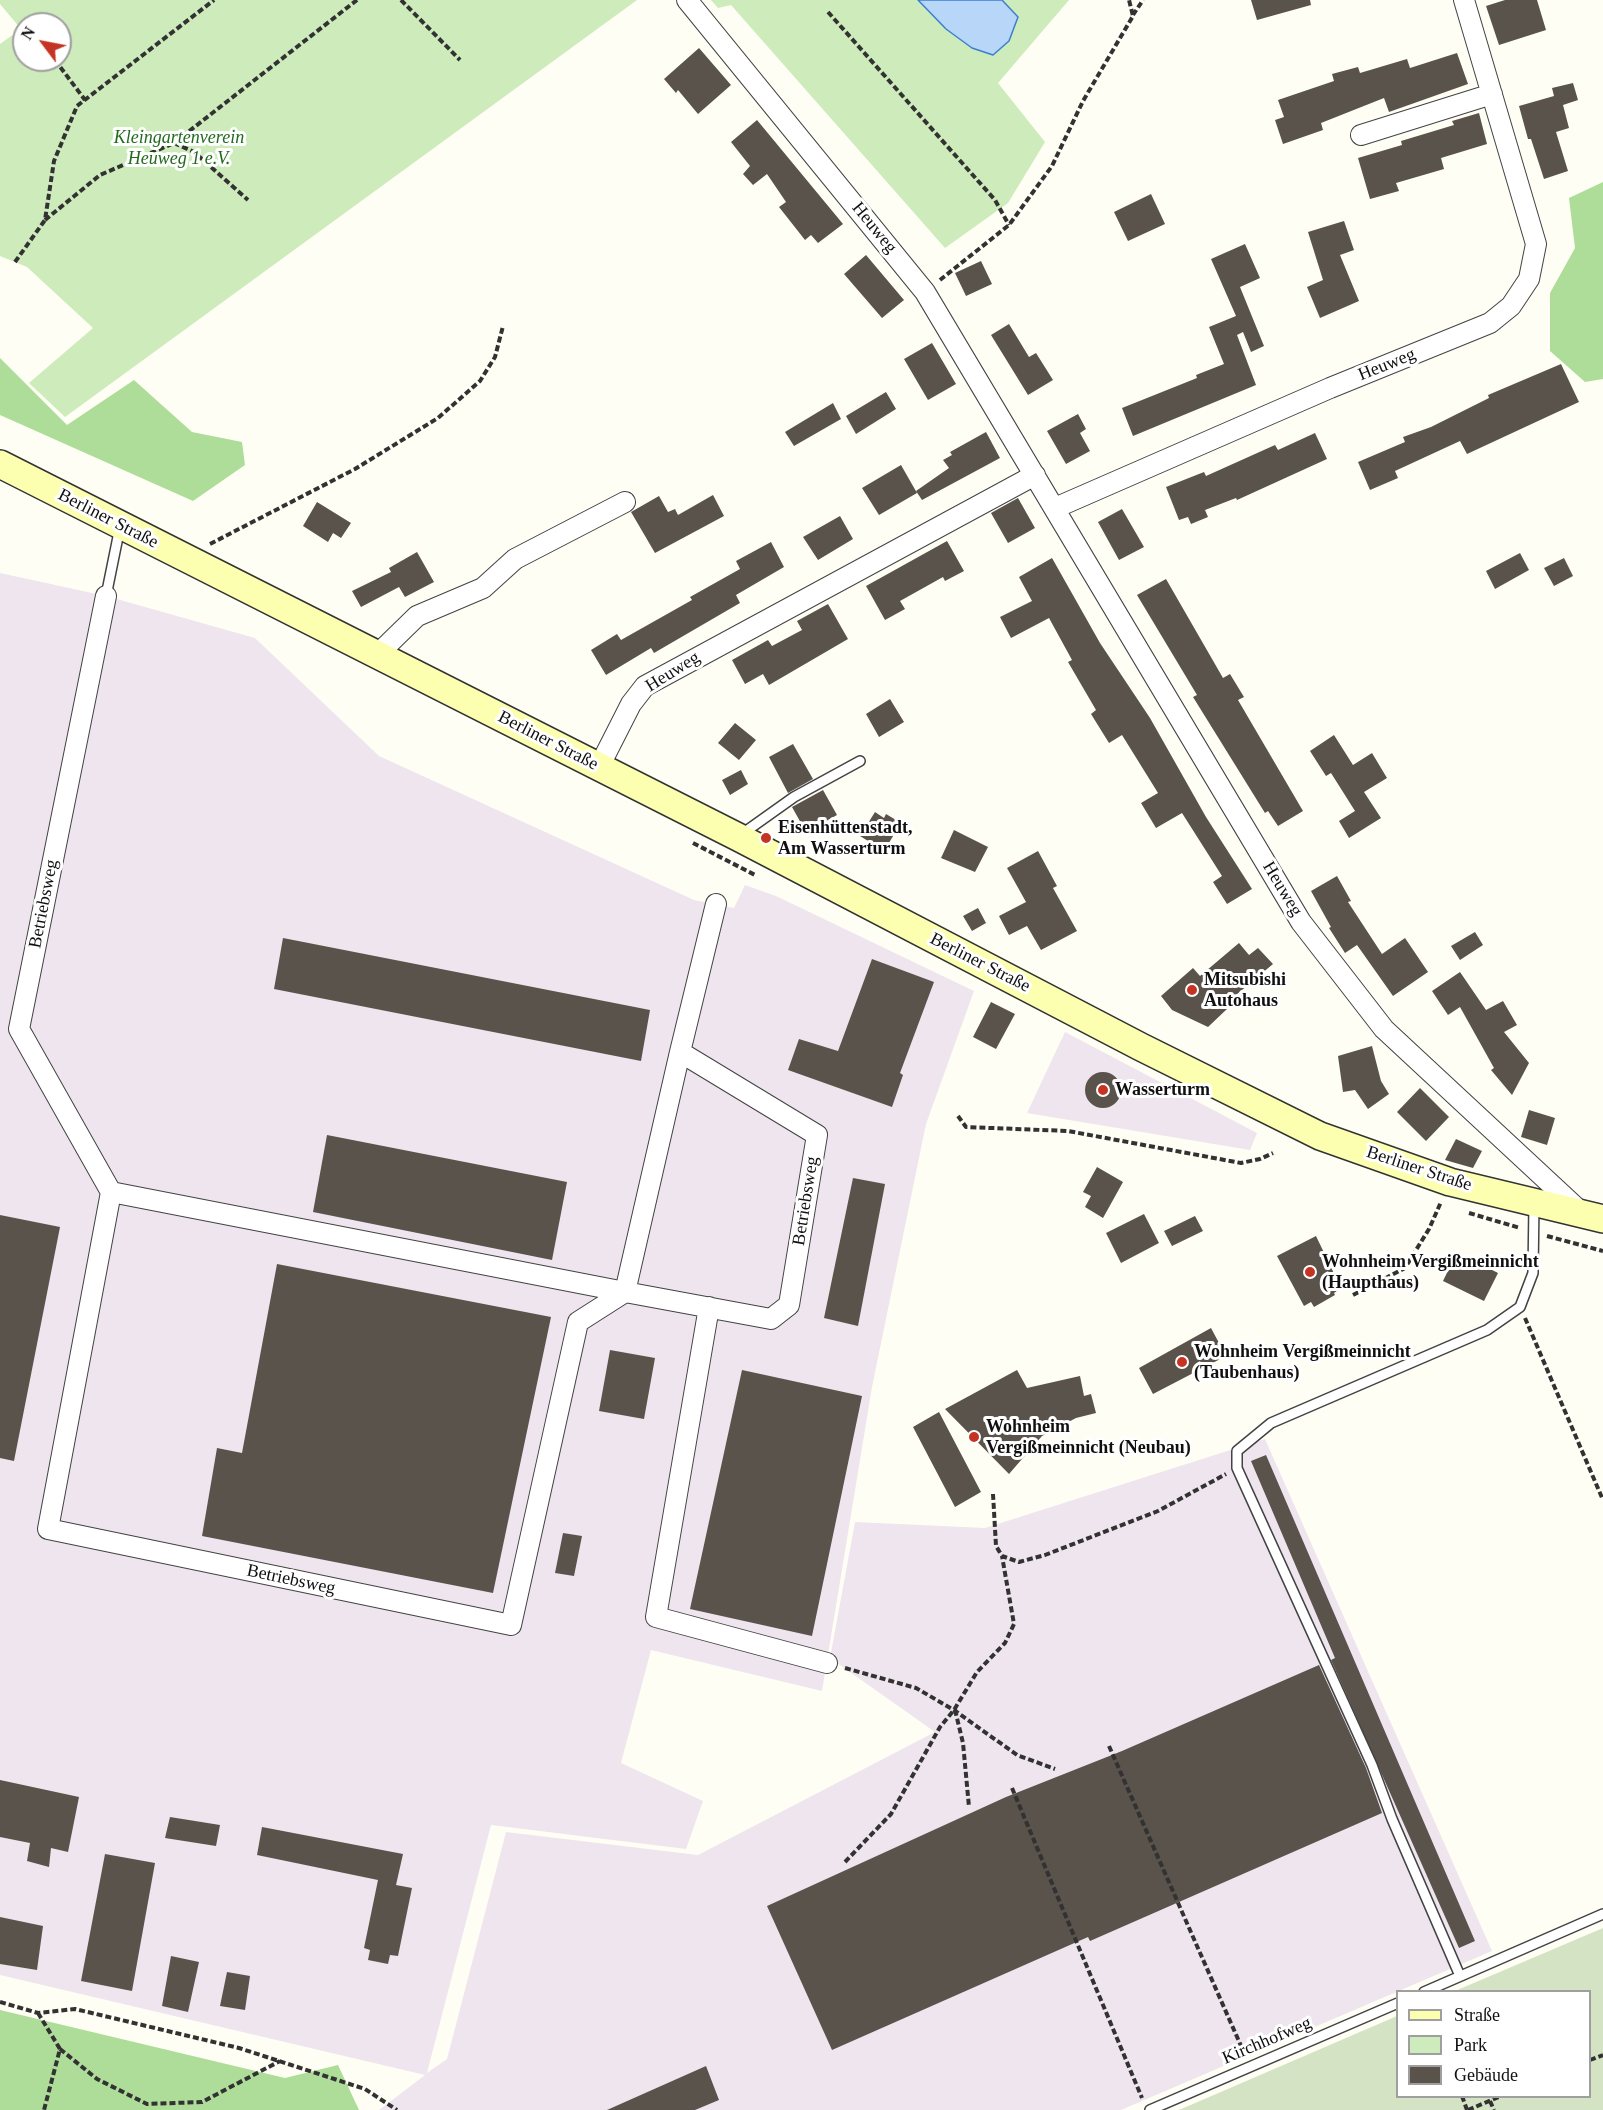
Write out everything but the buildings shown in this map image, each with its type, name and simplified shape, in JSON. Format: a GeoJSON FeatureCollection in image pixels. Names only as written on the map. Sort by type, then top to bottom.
{"type":"FeatureCollection","features":[{"type":"Feature","properties":{"kind":"main road","name":"Berliner Straße"},"geometry":{"type":"LineString","coordinates":[[0,464],[738,837],[1141,1047],[1320,1136],[1450,1182],[1592,1216]]}},
{"type":"Feature","properties":{"kind":"street","name":"Heuweg"},"geometry":{"type":"LineString","coordinates":[[687,0],[925,292],[1308,931],[1384,1029],[1592,1216]]}},
{"type":"Feature","properties":{"kind":"street","name":"Heuweg"},"geometry":{"type":"LineString","coordinates":[[1055,508],[1330,388],[1490,323],[1511,306],[1529,279],[1536,244],[1464,0]]}},
{"type":"Feature","properties":{"kind":"street"},"geometry":{"type":"LineString","coordinates":[[1361,135],[1492,94]]}},
{"type":"Feature","properties":{"kind":"street","name":"Heuweg"},"geometry":{"type":"LineString","coordinates":[[599,767],[631,704],[645,686],[1035,474]]}},
{"type":"Feature","properties":{"kind":"street"},"geometry":{"type":"LineString","coordinates":[[377,655],[417,616],[483,588],[515,559],[625,502]]}},
{"type":"Feature","properties":{"kind":"street","name":"Betriebsweg"},"geometry":{"type":"LineString","coordinates":[[106,596],[19,1029],[111,1192],[48,1529],[511,1625],[578,1322],[625,1292]]}},
{"type":"Feature","properties":{"kind":"street"},"geometry":{"type":"LineString","coordinates":[[625,1292],[716,904]]}},
{"type":"Feature","properties":{"kind":"street","name":"Betriebsweg"},"geometry":{"type":"LineString","coordinates":[[111,1192],[771,1319],[789,1305],[817,1135],[680,1052]]}},
{"type":"Feature","properties":{"kind":"street"},"geometry":{"type":"LineString","coordinates":[[709,1307],[656,1617],[827,1663]]}},
{"type":"Feature","properties":{"kind":"lane"},"geometry":{"type":"LineString","coordinates":[[106,596],[121,525]]}},
{"type":"Feature","properties":{"kind":"lane"},"geometry":{"type":"LineString","coordinates":[[738,837],[794,797],[860,761]]}},
{"type":"Feature","properties":{"kind":"lane"},"geometry":{"type":"LineString","coordinates":[[1460,1976],[1392,1819],[1372,1765],[1237,1468],[1237,1451],[1271,1423],[1487,1330],[1520,1307],[1533,1273],[1534,1202]]}},
{"type":"Feature","properties":{"kind":"lane"},"geometry":{"type":"LineString","coordinates":[[1428,1990],[1603,1914]]}},
{"type":"Feature","properties":{"kind":"lane","name":"Kirchhofweg"},"geometry":{"type":"LineString","coordinates":[[1150,2110],[1396,2004]]}},
{"type":"Feature","properties":{"kind":"path"},"geometry":{"type":"LineString","coordinates":[[45,220],[54,161],[77,106],[214,0]]}},
{"type":"Feature","properties":{"kind":"path"},"geometry":{"type":"LineString","coordinates":[[15,262],[45,220],[100,175],[174,143],[357,0]]}},
{"type":"Feature","properties":{"kind":"path"},"geometry":{"type":"LineString","coordinates":[[401,0],[460,60]]}},
{"type":"Feature","properties":{"kind":"path"},"geometry":{"type":"LineString","coordinates":[[1129,0],[1132,15]]}},
{"type":"Feature","properties":{"kind":"path"},"geometry":{"type":"LineString","coordinates":[[925,292],[1009,225],[1052,166],[1083,101],[1143,0]]}},
{"type":"Feature","properties":{"kind":"path"},"geometry":{"type":"LineString","coordinates":[[828,12],[995,200],[1009,225]]}},
{"type":"Feature","properties":{"kind":"path"},"geometry":{"type":"LineString","coordinates":[[64,72],[85,100]]}},
{"type":"Feature","properties":{"kind":"path"},"geometry":{"type":"LineString","coordinates":[[174,143],[194,152],[248,200]]}},
{"type":"Feature","properties":{"kind":"path"},"geometry":{"type":"LineString","coordinates":[[209,544],[355,469],[438,418],[480,381],[495,357],[503,326]]}},
{"type":"Feature","properties":{"kind":"path"},"geometry":{"type":"LineString","coordinates":[[958,1116],[966,1127],[1068,1131],[1241,1163],[1260,1159],[1273,1153]]}},
{"type":"Feature","properties":{"kind":"path"},"geometry":{"type":"LineString","coordinates":[[1353,1295],[1405,1268],[1429,1229],[1450,1182]]}},
{"type":"Feature","properties":{"kind":"path"},"geometry":{"type":"LineString","coordinates":[[1520,1307],[1603,1500]]}},
{"type":"Feature","properties":{"kind":"path"},"geometry":{"type":"LineString","coordinates":[[1002,1556],[1019,1562],[1045,1555],[1158,1511],[1237,1468]]}},
{"type":"Feature","properties":{"kind":"path"},"geometry":{"type":"LineString","coordinates":[[845,1862],[891,1814],[940,1727],[954,1710],[977,1672],[1005,1643],[1014,1624],[1002,1556],[996,1546],[993,1494]]}},
{"type":"Feature","properties":{"kind":"path"},"geometry":{"type":"LineString","coordinates":[[827,1663],[916,1688],[954,1710],[1017,1755],[1055,1769]]}},
{"type":"Feature","properties":{"kind":"path"},"geometry":{"type":"LineString","coordinates":[[954,1710],[963,1743],[969,1807]]}},
{"type":"Feature","properties":{"kind":"path"},"geometry":{"type":"LineString","coordinates":[[1109,1746],[1250,2067]]}},
{"type":"Feature","properties":{"kind":"path"},"geometry":{"type":"LineString","coordinates":[[1012,1788],[1143,2100]]}},
{"type":"Feature","properties":{"kind":"path"},"geometry":{"type":"LineString","coordinates":[[0,2002],[38,2013],[75,2009],[239,2048],[365,2089],[397,2110]]}},
{"type":"Feature","properties":{"kind":"path"},"geometry":{"type":"LineString","coordinates":[[38,2013],[60,2049],[97,2079],[147,2103],[202,2102],[280,2061]]}},
{"type":"Feature","properties":{"kind":"path"},"geometry":{"type":"LineString","coordinates":[[44,2110],[60,2049]]}},
{"type":"Feature","properties":{"kind":"path"},"geometry":{"type":"LineString","coordinates":[[1467,2110],[1498,2098]]}},
{"type":"Feature","properties":{"kind":"path"},"geometry":{"type":"LineString","coordinates":[[1490,2101],[1494,2110]]}},
{"type":"Feature","properties":{"kind":"shaded area"},"geometry":{"type":"Polygon","coordinates":[[[0,573],[106,596],[255,638],[379,756],[694,900],[734,908],[745,885],[776,896],[974,991],[926,1124],[872,1387],[822,1691],[651,1650],[621,1763],[703,1801],[686,1849],[491,1825],[427,2073],[447,2059],[506,1832],[698,1855],[935,1732],[830,1658],[855,1522],[985,1528],[1265,1439],[1492,1951],[1401,1990],[1396,1990],[1396,1992],[1121,2110],[379,2110],[425,2075],[0,1975],[0,573]]]}},
{"type":"Feature","properties":{"kind":"shaded area"},"geometry":{"type":"Polygon","coordinates":[[[1065,1032],[1257,1133],[1250,1150],[1027,1113],[1065,1032]]]}},
{"type":"Feature","properties":{"kind":"green space","name":"Kleingartenverein Heuweg 1 e.V."},"geometry":{"type":"Polygon","coordinates":[[[0,0],[637,0],[65,417],[29,383],[93,328],[27,267],[0,256],[0,44],[12,35],[12,72],[72,72],[72,12],[12,12],[12,18],[0,4],[0,0]]]}},
{"type":"Feature","properties":{"kind":"green space"},"geometry":{"type":"Polygon","coordinates":[[[711,0],[918,0],[946,29],[972,48],[993,55],[1018,17],[1002,0],[1069,0],[998,83],[1045,142],[1008,203],[945,248],[731,5],[718,8],[711,0]]]}},
{"type":"Feature","properties":{"kind":"green space"},"geometry":{"type":"Polygon","coordinates":[[[1603,182],[1603,379],[1585,382],[1550,351],[1550,293],[1575,248],[1569,198],[1603,182]]]}},
{"type":"Feature","properties":{"kind":"green space"},"geometry":{"type":"Polygon","coordinates":[[[0,358],[67,425],[134,380],[192,432],[242,442],[245,465],[193,501],[0,415],[0,358]]]}},
{"type":"Feature","properties":{"kind":"green space"},"geometry":{"type":"Polygon","coordinates":[[[1603,1928],[1603,2110],[1179,2110],[1396,2016],[1396,2098],[1591,2098],[1591,1990],[1457,1990],[1603,1928]]]}},
{"type":"Feature","properties":{"kind":"green space"},"geometry":{"type":"Polygon","coordinates":[[[0,2010],[285,2078],[338,2065],[359,2110],[0,2110],[0,2010]]]}},
{"type":"Feature","properties":{"kind":"water"},"geometry":{"type":"Polygon","coordinates":[[[918,0],[1002,0],[1018,17],[1009,41],[993,55],[972,48],[946,29],[918,0]]]}},
{"type":"Feature","properties":{"kind":"place","name":"Eisenhüttenstadt, Am Wasserturm"},"geometry":{"type":"Point","coordinates":[766,838]}},
{"type":"Feature","properties":{"kind":"place","name":"Mitsubishi Autohaus"},"geometry":{"type":"Point","coordinates":[1192,990]}},
{"type":"Feature","properties":{"kind":"place","name":"Wasserturm"},"geometry":{"type":"Point","coordinates":[1103,1090]}},
{"type":"Feature","properties":{"kind":"place","name":"Wohnheim Vergißmeinnicht (Haupthaus)"},"geometry":{"type":"Point","coordinates":[1310,1272]}},
{"type":"Feature","properties":{"kind":"place","name":"Wohnheim Vergißmeinnicht (Taubenhaus)"},"geometry":{"type":"Point","coordinates":[1182,1362]}},
{"type":"Feature","properties":{"kind":"place","name":"Wohnheim Vergißmeinnicht (Neubau)"},"geometry":{"type":"Point","coordinates":[974,1437]}}]}
